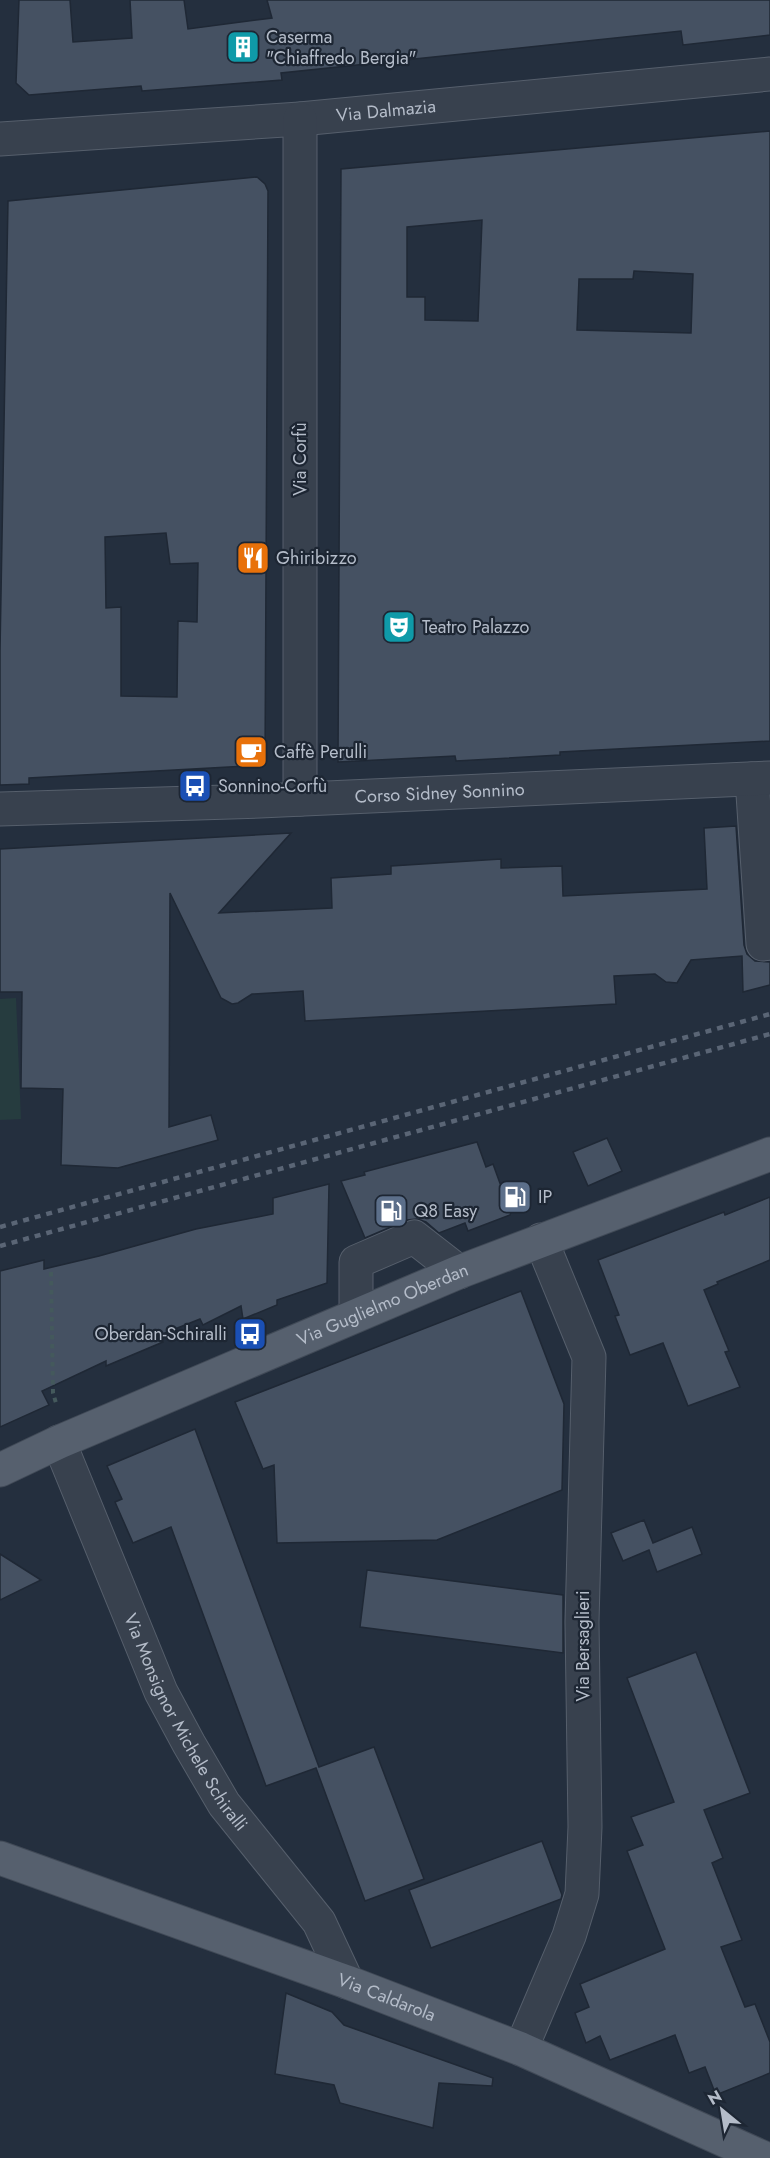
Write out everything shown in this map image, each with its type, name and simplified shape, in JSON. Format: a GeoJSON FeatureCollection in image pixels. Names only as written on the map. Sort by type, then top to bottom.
{"type":"FeatureCollection","features":[{"type":"Feature","properties":{"kind":"main road","name":"Via Guglielmo Oberdan"},"geometry":{"type":"LineString","coordinates":[[0,1470],[59,1442],[459,1272],[770,1154]]}},
{"type":"Feature","properties":{"kind":"main road","name":"Via Caldarola"},"geometry":{"type":"LineString","coordinates":[[0,1858],[347,1982],[521,2049],[764,2158]]}},
{"type":"Feature","properties":{"kind":"street","name":"Via Dalmazia"},"geometry":{"type":"LineString","coordinates":[[0,139],[300,119],[770,74]]}},
{"type":"Feature","properties":{"kind":"street","name":"Via Corfù"},"geometry":{"type":"LineString","coordinates":[[300,119],[300,799]]}},
{"type":"Feature","properties":{"kind":"street","name":"Corso Sidney Sonnino"},"geometry":{"type":"LineString","coordinates":[[0,809],[300,799],[761,778]]}},
{"type":"Feature","properties":{"kind":"street"},"geometry":{"type":"LineString","coordinates":[[761,778],[763,944],[770,943]]}},
{"type":"Feature","properties":{"kind":"street"},"geometry":{"type":"LineString","coordinates":[[356,1315],[356,1262],[414,1237],[459,1272]]}},
{"type":"Feature","properties":{"kind":"street","name":"Via Bersaglieri"},"geometry":{"type":"LineString","coordinates":[[521,2049],[569,1936],[582,1894],[585,1827],[582,1622],[589,1356],[541,1240]]}},
{"type":"Feature","properties":{"kind":"street","name":"Via Monsignor Michele Schiralli"},"geometry":{"type":"LineString","coordinates":[[59,1442],[105,1559],[162,1692],[183,1734],[224,1804],[319,1922],[347,1982]]}},
{"type":"Feature","properties":{"kind":"path"},"geometry":{"type":"LineString","coordinates":[[51,1272],[53,1393],[56,1403]]}},
{"type":"Feature","properties":{"kind":"green space"},"geometry":{"type":"Polygon","coordinates":[[[16,998],[21,1119],[0,1120],[0,999],[16,998]]]}},
{"type":"Feature","properties":{"kind":"building","name":"Caserma \"Chiaffredo Bergia\""},"geometry":{"type":"Polygon","coordinates":[[[19,0],[70,0],[73,42],[132,38],[130,0],[184,0],[188,29],[272,18],[267,0],[770,0],[770,35],[683,45],[681,31],[281,73],[282,80],[142,91],[141,86],[29,95],[16,83],[19,0]]]}},
{"type":"Feature","properties":{"kind":"building"},"geometry":{"type":"Polygon","coordinates":[[[770,131],[770,741],[560,752],[560,755],[456,761],[455,756],[338,762],[341,169],[770,131]],[[482,220],[407,227],[407,297],[425,297],[425,320],[478,321],[482,220]],[[634,271],[633,279],[579,279],[577,330],[691,333],[693,274],[634,271]]]}},
{"type":"Feature","properties":{"kind":"building"},"geometry":{"type":"Polygon","coordinates":[[[257,177],[265,184],[268,191],[265,765],[29,778],[29,784],[0,785],[0,651],[8,201],[257,177]],[[166,533],[105,537],[106,608],[121,607],[121,696],[177,697],[178,621],[197,622],[198,563],[170,564],[166,533]]]}},
{"type":"Feature","properties":{"kind":"building"},"geometry":{"type":"Polygon","coordinates":[[[736,826],[744,945],[747,954],[755,961],[770,962],[770,985],[743,992],[742,956],[691,960],[677,983],[666,982],[655,974],[614,976],[616,1004],[305,1021],[303,991],[252,994],[232,1004],[221,998],[170,893],[169,1127],[211,1115],[218,1140],[118,1168],[61,1165],[63,1089],[21,1088],[22,992],[0,992],[0,849],[291,833],[219,913],[332,908],[331,878],[391,874],[391,866],[501,859],[501,868],[562,866],[563,896],[707,889],[704,828],[736,826]]]}},
{"type":"Feature","properties":{"kind":"building"},"geometry":{"type":"Polygon","coordinates":[[[607,1138],[622,1171],[588,1186],[573,1152],[607,1138]]]}},
{"type":"Feature","properties":{"kind":"building"},"geometry":{"type":"Polygon","coordinates":[[[477,1142],[486,1167],[493,1164],[501,1186],[511,1196],[513,1207],[510,1215],[468,1231],[465,1223],[439,1233],[426,1222],[417,1219],[407,1220],[365,1238],[341,1181],[365,1175],[364,1172],[477,1142]]]}},
{"type":"Feature","properties":{"kind":"building"},"geometry":{"type":"Polygon","coordinates":[[[329,1184],[327,1283],[277,1300],[277,1305],[243,1319],[241,1306],[203,1325],[200,1319],[160,1335],[163,1342],[106,1366],[106,1361],[42,1391],[49,1405],[0,1427],[0,1271],[44,1260],[44,1269],[196,1229],[273,1214],[273,1198],[329,1184]]]}},
{"type":"Feature","properties":{"kind":"building"},"geometry":{"type":"Polygon","coordinates":[[[770,1197],[770,1260],[717,1282],[718,1284],[704,1290],[729,1351],[725,1352],[740,1387],[688,1406],[663,1343],[630,1355],[615,1316],[619,1315],[598,1260],[770,1197]]]}},
{"type":"Feature","properties":{"kind":"building"},"geometry":{"type":"Polygon","coordinates":[[[521,1291],[564,1404],[562,1490],[437,1540],[277,1543],[274,1465],[263,1469],[235,1402],[521,1291]]]}},
{"type":"Feature","properties":{"kind":"building"},"geometry":{"type":"Polygon","coordinates":[[[195,1429],[319,1767],[374,1747],[424,1879],[365,1901],[316,1768],[266,1786],[171,1527],[133,1543],[115,1502],[122,1499],[107,1466],[195,1429]]]}},
{"type":"Feature","properties":{"kind":"building"},"geometry":{"type":"Polygon","coordinates":[[[644,1520],[653,1543],[692,1527],[702,1554],[657,1572],[649,1550],[623,1561],[611,1533],[644,1520]]]}},
{"type":"Feature","properties":{"kind":"building"},"geometry":{"type":"Polygon","coordinates":[[[0,1554],[41,1580],[0,1600],[0,1554]]]}},
{"type":"Feature","properties":{"kind":"building"},"geometry":{"type":"Polygon","coordinates":[[[367,1570],[563,1595],[563,1653],[360,1627],[367,1570]]]}},
{"type":"Feature","properties":{"kind":"building"},"geometry":{"type":"Polygon","coordinates":[[[696,1652],[750,1793],[704,1810],[723,1858],[712,1863],[742,1940],[721,1947],[745,2007],[755,2004],[770,2042],[770,2073],[716,2095],[705,2067],[689,2073],[675,2035],[610,2060],[600,2036],[586,2043],[575,2013],[589,2007],[580,1984],[665,1949],[627,1851],[643,1845],[631,1817],[674,1802],[627,1678],[696,1652]]]}},
{"type":"Feature","properties":{"kind":"building"},"geometry":{"type":"Polygon","coordinates":[[[542,1841],[562,1895],[561,1899],[431,1948],[409,1890],[542,1841]]]}},
{"type":"Feature","properties":{"kind":"building"},"geometry":{"type":"Polygon","coordinates":[[[286,1993],[332,2012],[344,2025],[493,2078],[492,2086],[439,2083],[433,2128],[340,2103],[334,2085],[275,2074],[286,1993]]]}},
{"type":"Feature","properties":{"kind":"railway"},"geometry":{"type":"LineString","coordinates":[[0,1227],[770,1014]]}},
{"type":"Feature","properties":{"kind":"railway"},"geometry":{"type":"LineString","coordinates":[[0,1246],[770,1034]]}},
{"type":"Feature","properties":{"kind":"place","name":"Caserma \"Chiaffredo Bergia\""},"geometry":{"type":"Point","coordinates":[243,47]}},
{"type":"Feature","properties":{"kind":"place","name":"Ghiribizzo"},"geometry":{"type":"Point","coordinates":[253,558]}},
{"type":"Feature","properties":{"kind":"place","name":"Teatro Palazzo"},"geometry":{"type":"Point","coordinates":[399,627]}},
{"type":"Feature","properties":{"kind":"place","name":"Caffè Perulli"},"geometry":{"type":"Point","coordinates":[251,752]}},
{"type":"Feature","properties":{"kind":"place","name":"Sonnino-Corfù"},"geometry":{"type":"Point","coordinates":[195,786]}},
{"type":"Feature","properties":{"kind":"place","name":"IP"},"geometry":{"type":"Point","coordinates":[515,1197]}},
{"type":"Feature","properties":{"kind":"place","name":"Q8 Easy"},"geometry":{"type":"Point","coordinates":[391,1211]}},
{"type":"Feature","properties":{"kind":"place","name":"Oberdan-Schiralli"},"geometry":{"type":"Point","coordinates":[250,1334]}}]}
